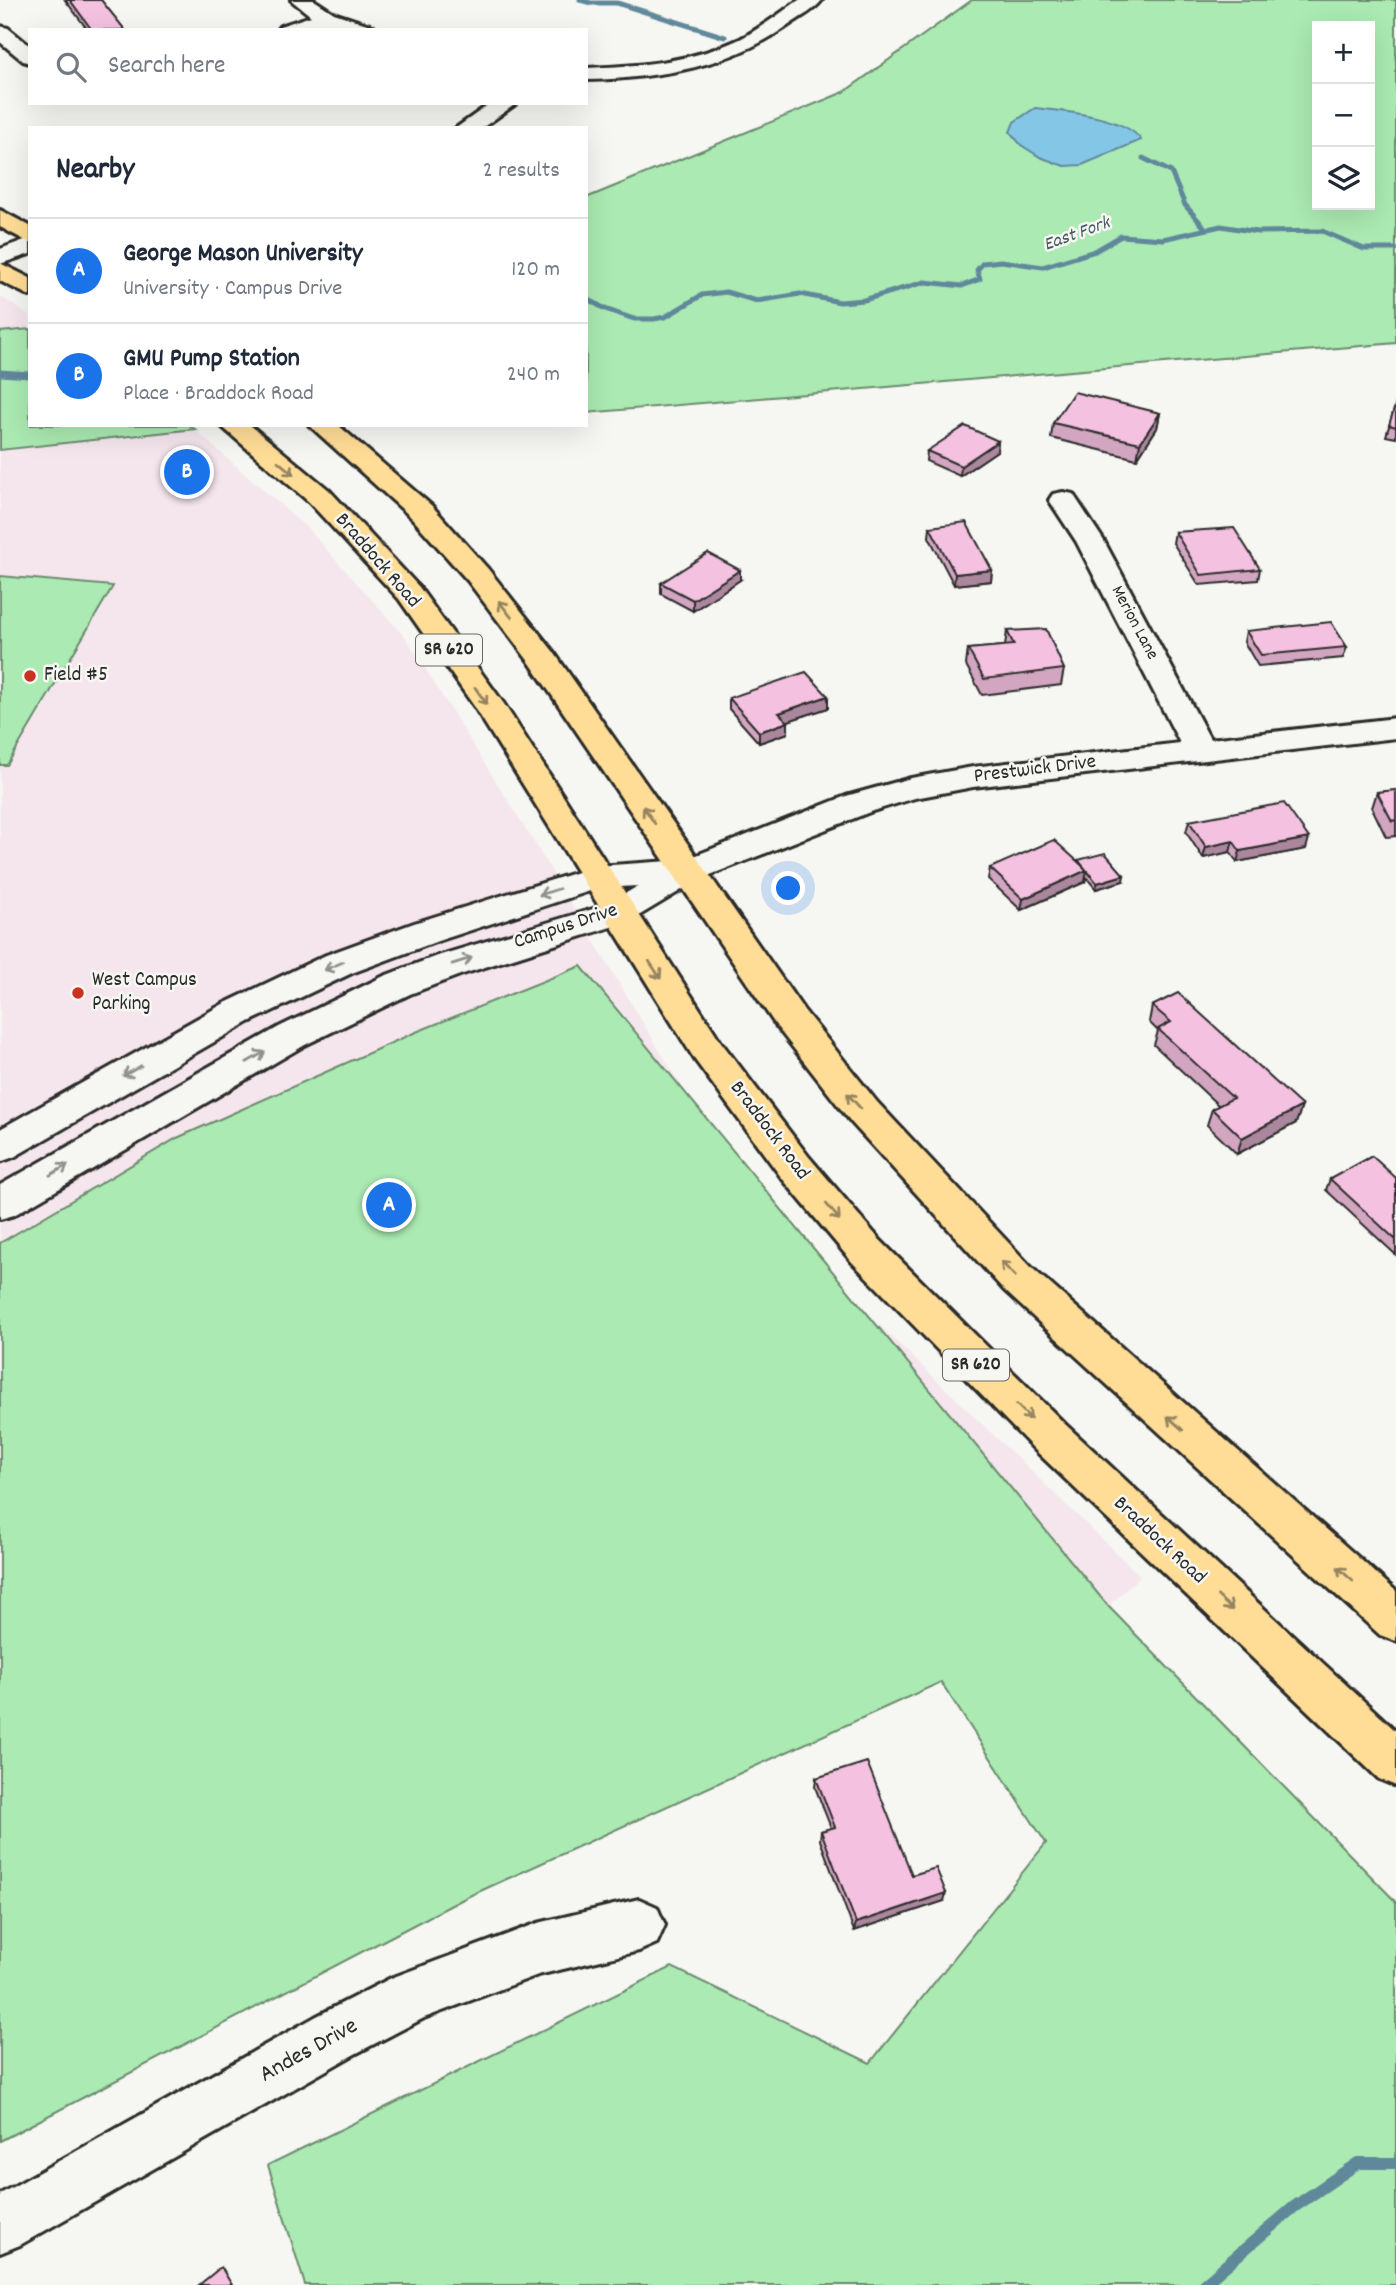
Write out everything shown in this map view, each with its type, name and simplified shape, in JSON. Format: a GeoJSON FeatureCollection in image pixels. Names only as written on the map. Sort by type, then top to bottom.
{"type":"FeatureCollection","features":[{"type":"Feature","properties":{"kind":"main road"},"geometry":{"type":"LineString","coordinates":[[0,217],[28,235]]}},
{"type":"Feature","properties":{"kind":"main road"},"geometry":{"type":"LineString","coordinates":[[0,270],[28,288]]}},
{"type":"Feature","properties":{"kind":"main road","name":"Braddock Road"},"geometry":{"type":"LineString","coordinates":[[235,427],[319,496],[409,593],[488,704],[618,913],[708,1051],[795,1167],[866,1251],[1041,1429],[1396,1763]]}},
{"type":"Feature","properties":{"kind":"main road"},"geometry":{"type":"LineString","coordinates":[[324,427],[422,512],[478,575],[542,657],[790,1018],[844,1090],[1018,1279],[1130,1383],[1396,1620]]}},
{"type":"Feature","properties":{"kind":"street"},"geometry":{"type":"LineString","coordinates":[[300,0],[327,17],[360,28]]}},
{"type":"Feature","properties":{"kind":"street"},"geometry":{"type":"LineString","coordinates":[[588,74],[652,70],[709,58],[752,40],[812,0]]}},
{"type":"Feature","properties":{"kind":"street"},"geometry":{"type":"LineString","coordinates":[[292,28],[327,17]]}},
{"type":"Feature","properties":{"kind":"street"},"geometry":{"type":"LineString","coordinates":[[1,32],[28,55]]}},
{"type":"Feature","properties":{"kind":"street"},"geometry":{"type":"LineString","coordinates":[[470,126],[503,105]]}},
{"type":"Feature","properties":{"kind":"street"},"geometry":{"type":"LineString","coordinates":[[0,257],[28,247]]}},
{"type":"Feature","properties":{"kind":"street","name":"Merion Lane"},"geometry":{"type":"LineString","coordinates":[[1063,500],[1090,541],[1200,750]]}},
{"type":"Feature","properties":{"kind":"street","name":"Prestwick Drive"},"geometry":{"type":"LineString","coordinates":[[688,871],[858,804],[911,788],[973,777],[1396,728]]}},
{"type":"Feature","properties":{"kind":"street","name":"Campus Drive"},"geometry":{"type":"LineString","coordinates":[[0,1147],[236,1013],[339,964],[426,932],[597,877],[688,871]]}},
{"type":"Feature","properties":{"kind":"street","name":"Campus Drive"},"geometry":{"type":"LineString","coordinates":[[0,1204],[280,1043],[349,1007],[447,966],[618,913],[688,871]]}},
{"type":"Feature","properties":{"kind":"street","name":"Andes Drive"},"geometry":{"type":"LineString","coordinates":[[0,2225],[334,2036],[410,1997],[538,1949],[639,1924]]}},
{"type":"Feature","properties":{"kind":"shaded area"},"geometry":{"type":"Polygon","coordinates":[[[0,296],[28,315],[28,427],[191,427],[308,529],[406,638],[540,852],[687,1096],[868,1314],[1140,1576],[1108,1606],[0,2110],[0,296]]]}},
{"type":"Feature","properties":{"kind":"green space"},"geometry":{"type":"Polygon","coordinates":[[[972,0],[1396,0],[1396,343],[588,413],[588,197],[844,92],[972,0]]]}},
{"type":"Feature","properties":{"kind":"green space"},"geometry":{"type":"Polygon","coordinates":[[[28,329],[28,427],[195,429],[0,450],[0,332],[28,329]]]}},
{"type":"Feature","properties":{"kind":"green space","name":"Field #5"},"geometry":{"type":"Polygon","coordinates":[[[0,576],[113,586],[7,765],[0,765],[0,576]]]}},
{"type":"Feature","properties":{"kind":"green space"},"geometry":{"type":"Polygon","coordinates":[[[581,966],[1108,1606],[1396,1902],[1396,2285],[305,2285],[268,2165],[672,1967],[870,2063],[1046,1843],[941,1682],[467,1897],[0,2141],[0,1243],[177,1138],[416,1032],[581,966]]]}},
{"type":"Feature","properties":{"kind":"water"},"geometry":{"type":"Polygon","coordinates":[[[1035,108],[1108,120],[1133,132],[1141,140],[1082,165],[1064,166],[1040,157],[1021,145],[1010,132],[1014,122],[1035,108]]]}},
{"type":"Feature","properties":{"kind":"building"},"geometry":{"type":"Polygon","coordinates":[[[70,0],[101,0],[123,28],[91,28],[70,0]]]}},
{"type":"Feature","properties":{"kind":"building"},"geometry":{"type":"Polygon","coordinates":[[[1074,392],[1160,413],[1140,443],[1053,423],[1074,392]]]}},
{"type":"Feature","properties":{"kind":"building"},"geometry":{"type":"Polygon","coordinates":[[[1396,403],[1396,427],[1389,425],[1396,403]]]}},
{"type":"Feature","properties":{"kind":"building"},"geometry":{"type":"Polygon","coordinates":[[[965,426],[998,441],[961,466],[927,451],[965,426]]]}},
{"type":"Feature","properties":{"kind":"building"},"geometry":{"type":"Polygon","coordinates":[[[966,522],[992,570],[955,574],[930,527],[966,522]]]}},
{"type":"Feature","properties":{"kind":"building"},"geometry":{"type":"Polygon","coordinates":[[[1234,528],[1260,569],[1201,575],[1175,532],[1234,528]]]}},
{"type":"Feature","properties":{"kind":"building"},"geometry":{"type":"Polygon","coordinates":[[[708,553],[740,570],[693,600],[661,583],[708,553]]]}},
{"type":"Feature","properties":{"kind":"building"},"geometry":{"type":"Polygon","coordinates":[[[1331,622],[1347,647],[1261,655],[1246,631],[1331,622]]]}},
{"type":"Feature","properties":{"kind":"building"},"geometry":{"type":"Polygon","coordinates":[[[1046,629],[1064,669],[984,679],[968,649],[1014,645],[1007,631],[1046,629]]]}},
{"type":"Feature","properties":{"kind":"building"},"geometry":{"type":"Polygon","coordinates":[[[806,672],[828,696],[779,713],[788,722],[759,732],[729,698],[806,672]]]}},
{"type":"Feature","properties":{"kind":"building"},"geometry":{"type":"Polygon","coordinates":[[[1396,790],[1396,820],[1392,821],[1377,792],[1396,790]]]}},
{"type":"Feature","properties":{"kind":"building"},"geometry":{"type":"Polygon","coordinates":[[[1284,803],[1309,838],[1240,851],[1233,841],[1206,847],[1189,821],[1284,803]]]}},
{"type":"Feature","properties":{"kind":"building"},"geometry":{"type":"Polygon","coordinates":[[[1054,840],[1087,870],[1023,899],[990,868],[1054,840]]]}},
{"type":"Feature","properties":{"kind":"building"},"geometry":{"type":"Polygon","coordinates":[[[1105,853],[1124,875],[1097,883],[1078,860],[1105,853]]]}},
{"type":"Feature","properties":{"kind":"building"},"geometry":{"type":"Polygon","coordinates":[[[1178,993],[1302,1106],[1242,1138],[1212,1109],[1233,1098],[1158,1029],[1171,1022],[1152,1006],[1178,993]]]}},
{"type":"Feature","properties":{"kind":"building"},"geometry":{"type":"Polygon","coordinates":[[[1372,1156],[1396,1178],[1396,1240],[1330,1179],[1372,1156]]]}},
{"type":"Feature","properties":{"kind":"building"},"geometry":{"type":"Polygon","coordinates":[[[867,1762],[912,1875],[936,1868],[946,1893],[856,1923],[821,1831],[835,1827],[816,1778],[867,1762]]]}},
{"type":"Feature","properties":{"kind":"building"},"geometry":{"type":"Polygon","coordinates":[[[221,2267],[232,2285],[199,2285],[221,2267]]]}},
{"type":"Feature","properties":{"kind":"waterway"},"geometry":{"type":"LineString","coordinates":[[580,0],[591,3],[617,3],[725,37]]}},
{"type":"Feature","properties":{"kind":"waterway"},"geometry":{"type":"LineString","coordinates":[[1143,158],[1171,172],[1185,205],[1205,228]]}},
{"type":"Feature","properties":{"kind":"waterway","name":"East Fork"},"geometry":{"type":"LineString","coordinates":[[588,299],[605,309],[634,319],[665,317],[702,295],[726,292],[757,301],[800,294],[840,302],[864,300],[925,282],[962,286],[980,279],[977,270],[983,263],[1001,261],[1043,267],[1095,251],[1121,236],[1163,239],[1221,226],[1257,232],[1322,231],[1364,249],[1396,249]]}},
{"type":"Feature","properties":{"kind":"waterway","name":"East Fork"},"geometry":{"type":"LineString","coordinates":[[0,373],[28,375]]}},
{"type":"Feature","properties":{"kind":"waterway"},"geometry":{"type":"LineString","coordinates":[[1203,2285],[1294,2207],[1358,2163],[1396,2163]]}},
{"type":"Feature","properties":{"kind":"place","name":"GMU Pump Station"},"geometry":{"type":"Point","coordinates":[187,472]}},
{"type":"Feature","properties":{"kind":"place","name":"Field #5"},"geometry":{"type":"Point","coordinates":[30,676]}},
{"type":"Feature","properties":{"kind":"place","name":"West Campus Parking"},"geometry":{"type":"Point","coordinates":[78,993]}},
{"type":"Feature","properties":{"kind":"place","name":"George Mason University"},"geometry":{"type":"Point","coordinates":[389,1205]}}]}
